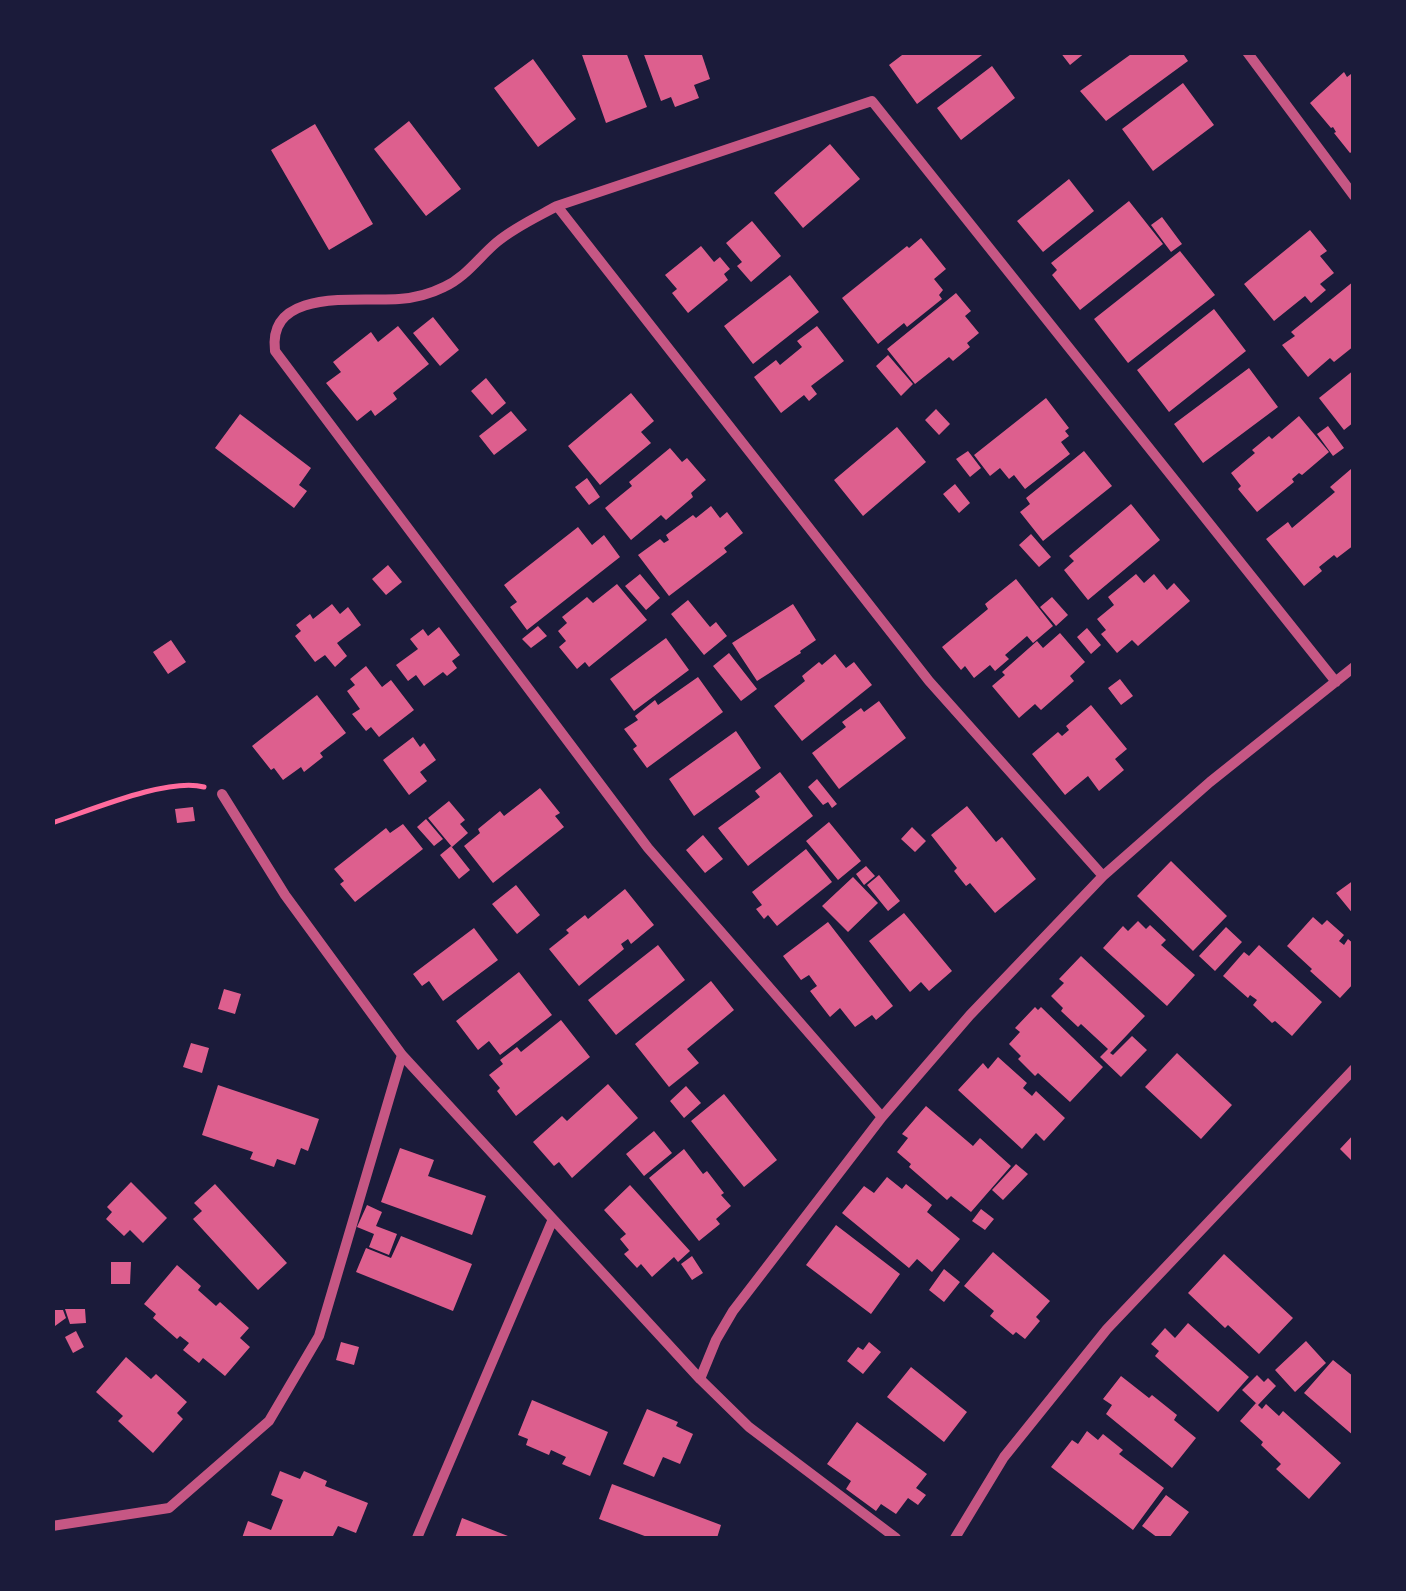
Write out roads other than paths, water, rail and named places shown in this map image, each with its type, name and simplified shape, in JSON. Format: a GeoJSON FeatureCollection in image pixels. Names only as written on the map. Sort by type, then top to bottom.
{"type":"FeatureCollection","features":[{"type":"Feature","properties":{"kind":"street"},"geometry":{"type":"LineString","coordinates":[[1246,52],[1354,196]]}},
{"type":"Feature","properties":{"kind":"street"},"geometry":{"type":"LineString","coordinates":[[882,1117],[648,848],[275,351],[275,329],[286,315],[316,302],[401,299],[435,291],[464,275],[497,242],[557,206],[872,101],[1336,682]]}},
{"type":"Feature","properties":{"kind":"street"},"geometry":{"type":"LineString","coordinates":[[557,206],[930,681],[1103,876]]}},
{"type":"Feature","properties":{"kind":"street"},"geometry":{"type":"LineString","coordinates":[[700,1378],[733,1311],[882,1117],[970,1015],[1103,876],[1210,782],[1354,666]]}},
{"type":"Feature","properties":{"kind":"street"},"geometry":{"type":"LineString","coordinates":[[222,794],[285,895],[402,1055],[749,1427],[896,1538]]}},
{"type":"Feature","properties":{"kind":"street"},"geometry":{"type":"LineString","coordinates":[[52,1526],[169,1508],[268,1421],[319,1336],[402,1055]]}},
{"type":"Feature","properties":{"kind":"street"},"geometry":{"type":"LineString","coordinates":[[954,1538],[1004,1457],[1106,1329],[1354,1069]]}},
{"type":"Feature","properties":{"kind":"street"},"geometry":{"type":"LineString","coordinates":[[417,1538],[553,1218]]}}]}
